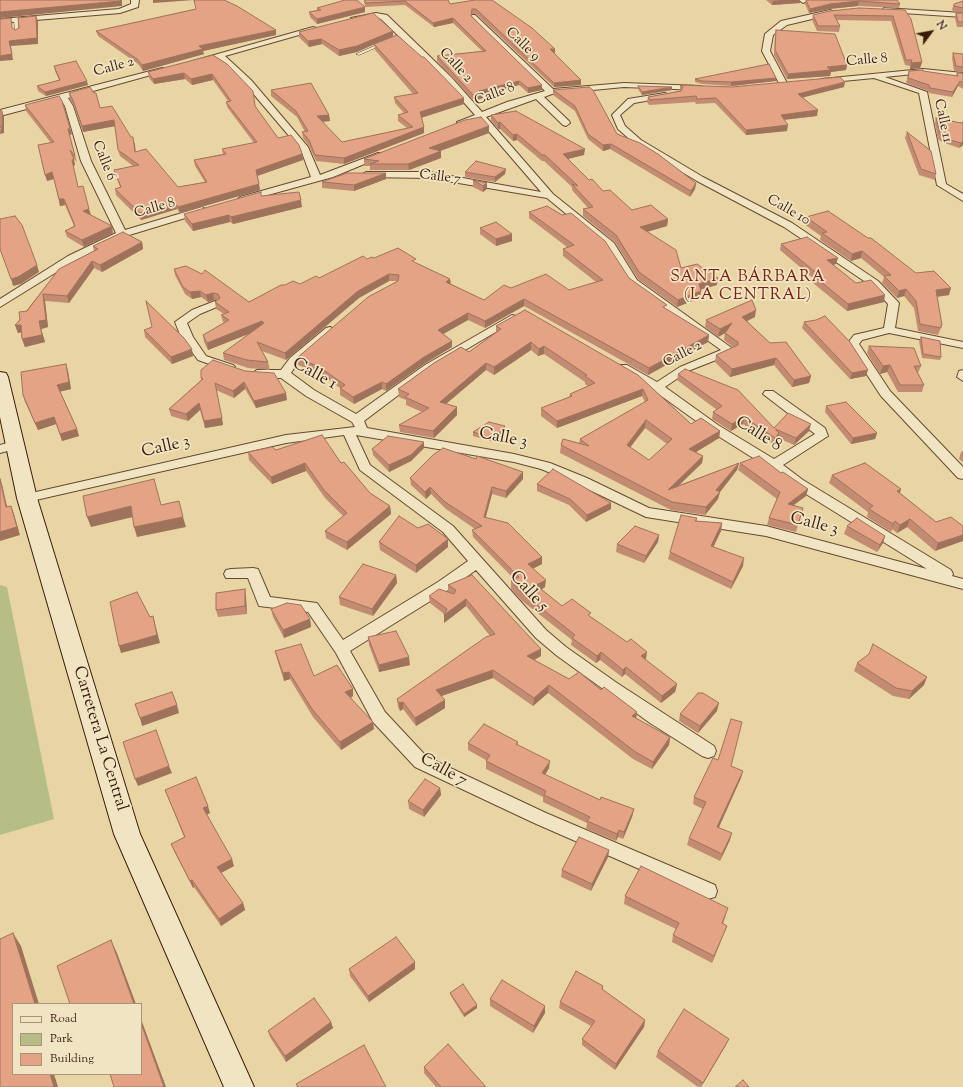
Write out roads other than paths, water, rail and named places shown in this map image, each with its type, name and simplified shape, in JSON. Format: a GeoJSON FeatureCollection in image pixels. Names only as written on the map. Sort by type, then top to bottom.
{"type":"FeatureCollection","features":[{"type":"Feature","properties":{"kind":"street"},"geometry":{"type":"LineString","coordinates":[[0,21],[120,11],[135,5],[135,0]]}},
{"type":"Feature","properties":{"kind":"street"},"geometry":{"type":"LineString","coordinates":[[943,13],[948,6]]}},
{"type":"Feature","properties":{"kind":"street"},"geometry":{"type":"LineString","coordinates":[[882,10],[963,15]]}},
{"type":"Feature","properties":{"kind":"street"},"geometry":{"type":"LineString","coordinates":[[784,85],[766,52],[769,34],[784,24],[836,11]]}},
{"type":"Feature","properties":{"kind":"street","name":"Calle 2"},"geometry":{"type":"LineString","coordinates":[[350,20],[376,15],[384,17],[400,37],[448,79],[550,196],[610,246],[633,282],[730,351],[684,369],[657,387]]}},
{"type":"Feature","properties":{"kind":"street","name":"Calle 9"},"geometry":{"type":"LineString","coordinates":[[475,17],[551,92]]}},
{"type":"Feature","properties":{"kind":"street"},"geometry":{"type":"LineString","coordinates":[[190,63],[327,26]]}},
{"type":"Feature","properties":{"kind":"street"},"geometry":{"type":"LineString","coordinates":[[220,55],[248,82],[305,149],[316,178]]}},
{"type":"Feature","properties":{"kind":"street","name":"Calle 2"},"geometry":{"type":"LineString","coordinates":[[0,112],[175,67]]}},
{"type":"Feature","properties":{"kind":"street","name":"Calle 8"},"geometry":{"type":"LineString","coordinates":[[815,81],[923,71],[963,74]]}},
{"type":"Feature","properties":{"kind":"street","name":"Calle 11"},"geometry":{"type":"LineString","coordinates":[[870,75],[922,92],[942,185],[963,198]]}},
{"type":"Feature","properties":{"kind":"street","name":"Calle 8"},"geometry":{"type":"LineString","coordinates":[[452,128],[510,104],[551,92],[624,85],[704,88]]}},
{"type":"Feature","properties":{"kind":"street","name":"Calle 10"},"geometry":{"type":"LineString","coordinates":[[690,88],[682,92],[631,101],[616,115],[620,127],[638,142],[700,179],[788,226],[874,283],[894,304],[890,330]]}},
{"type":"Feature","properties":{"kind":"street"},"geometry":{"type":"LineString","coordinates":[[538,96],[566,123]]}},
{"type":"Feature","properties":{"kind":"street","name":"Calle 6"},"geometry":{"type":"LineString","coordinates":[[63,97],[69,106],[86,161],[122,234]]}},
{"type":"Feature","properties":{"kind":"street"},"geometry":{"type":"LineString","coordinates":[[233,202],[330,175],[387,152]]}},
{"type":"Feature","properties":{"kind":"street","name":"Calle 7"},"geometry":{"type":"LineString","coordinates":[[330,175],[429,175],[550,196]]}},
{"type":"Feature","properties":{"kind":"street","name":"Calle 8"},"geometry":{"type":"LineString","coordinates":[[0,304],[72,258],[122,234],[210,208]]}},
{"type":"Feature","properties":{"kind":"street","name":"Calle 1"},"geometry":{"type":"LineString","coordinates":[[215,304],[196,312],[181,322],[187,337],[202,358],[243,371],[268,375],[284,374],[356,427]]}},
{"type":"Feature","properties":{"kind":"street"},"geometry":{"type":"LineString","coordinates":[[356,427],[429,367],[525,310]]}},
{"type":"Feature","properties":{"kind":"street"},"geometry":{"type":"LineString","coordinates":[[284,374],[294,360],[341,321]]}},
{"type":"Feature","properties":{"kind":"street"},"geometry":{"type":"LineString","coordinates":[[963,344],[890,330],[858,336],[853,344],[885,393],[963,475]]}},
{"type":"Feature","properties":{"kind":"street","name":"Calle 8"},"geometry":{"type":"LineString","coordinates":[[611,360],[657,387],[714,428],[774,465],[798,483],[961,583]]}},
{"type":"Feature","properties":{"kind":"street","name":"Carretera La Central"},"geometry":{"type":"LineString","coordinates":[[0,377],[7,447],[27,498],[127,834],[239,1087]]}},
{"type":"Feature","properties":{"kind":"street"},"geometry":{"type":"LineString","coordinates":[[769,394],[822,431],[822,436],[774,465]]}},
{"type":"Feature","properties":{"kind":"street","name":"Calle 3"},"geometry":{"type":"LineString","coordinates":[[27,498],[286,440],[356,427],[514,458],[545,466],[582,481],[646,512],[766,531],[961,583]]}},
{"type":"Feature","properties":{"kind":"street","name":"Calle 5"},"geometry":{"type":"LineString","coordinates":[[356,427],[365,467],[448,529],[541,634],[561,651],[656,718],[708,751]]}},
{"type":"Feature","properties":{"kind":"street"},"geometry":{"type":"LineString","coordinates":[[341,650],[443,586],[477,562]]}},
{"type":"Feature","properties":{"kind":"street","name":"Calle 7"},"geometry":{"type":"LineString","coordinates":[[231,574],[253,573],[264,602],[312,607],[341,650],[379,717],[421,762],[540,818],[708,891]]}},
{"type":"Feature","properties":{"kind":"lane"},"geometry":{"type":"LineString","coordinates":[[16,20],[17,33]]}},
{"type":"Feature","properties":{"kind":"lane"},"geometry":{"type":"LineString","coordinates":[[358,54],[385,43]]}},
{"type":"Feature","properties":{"kind":"district","name":"SANTA BÁRBARA (LA CENTRAL)"},"geometry":{"type":"Point","coordinates":[748,287]}}]}
